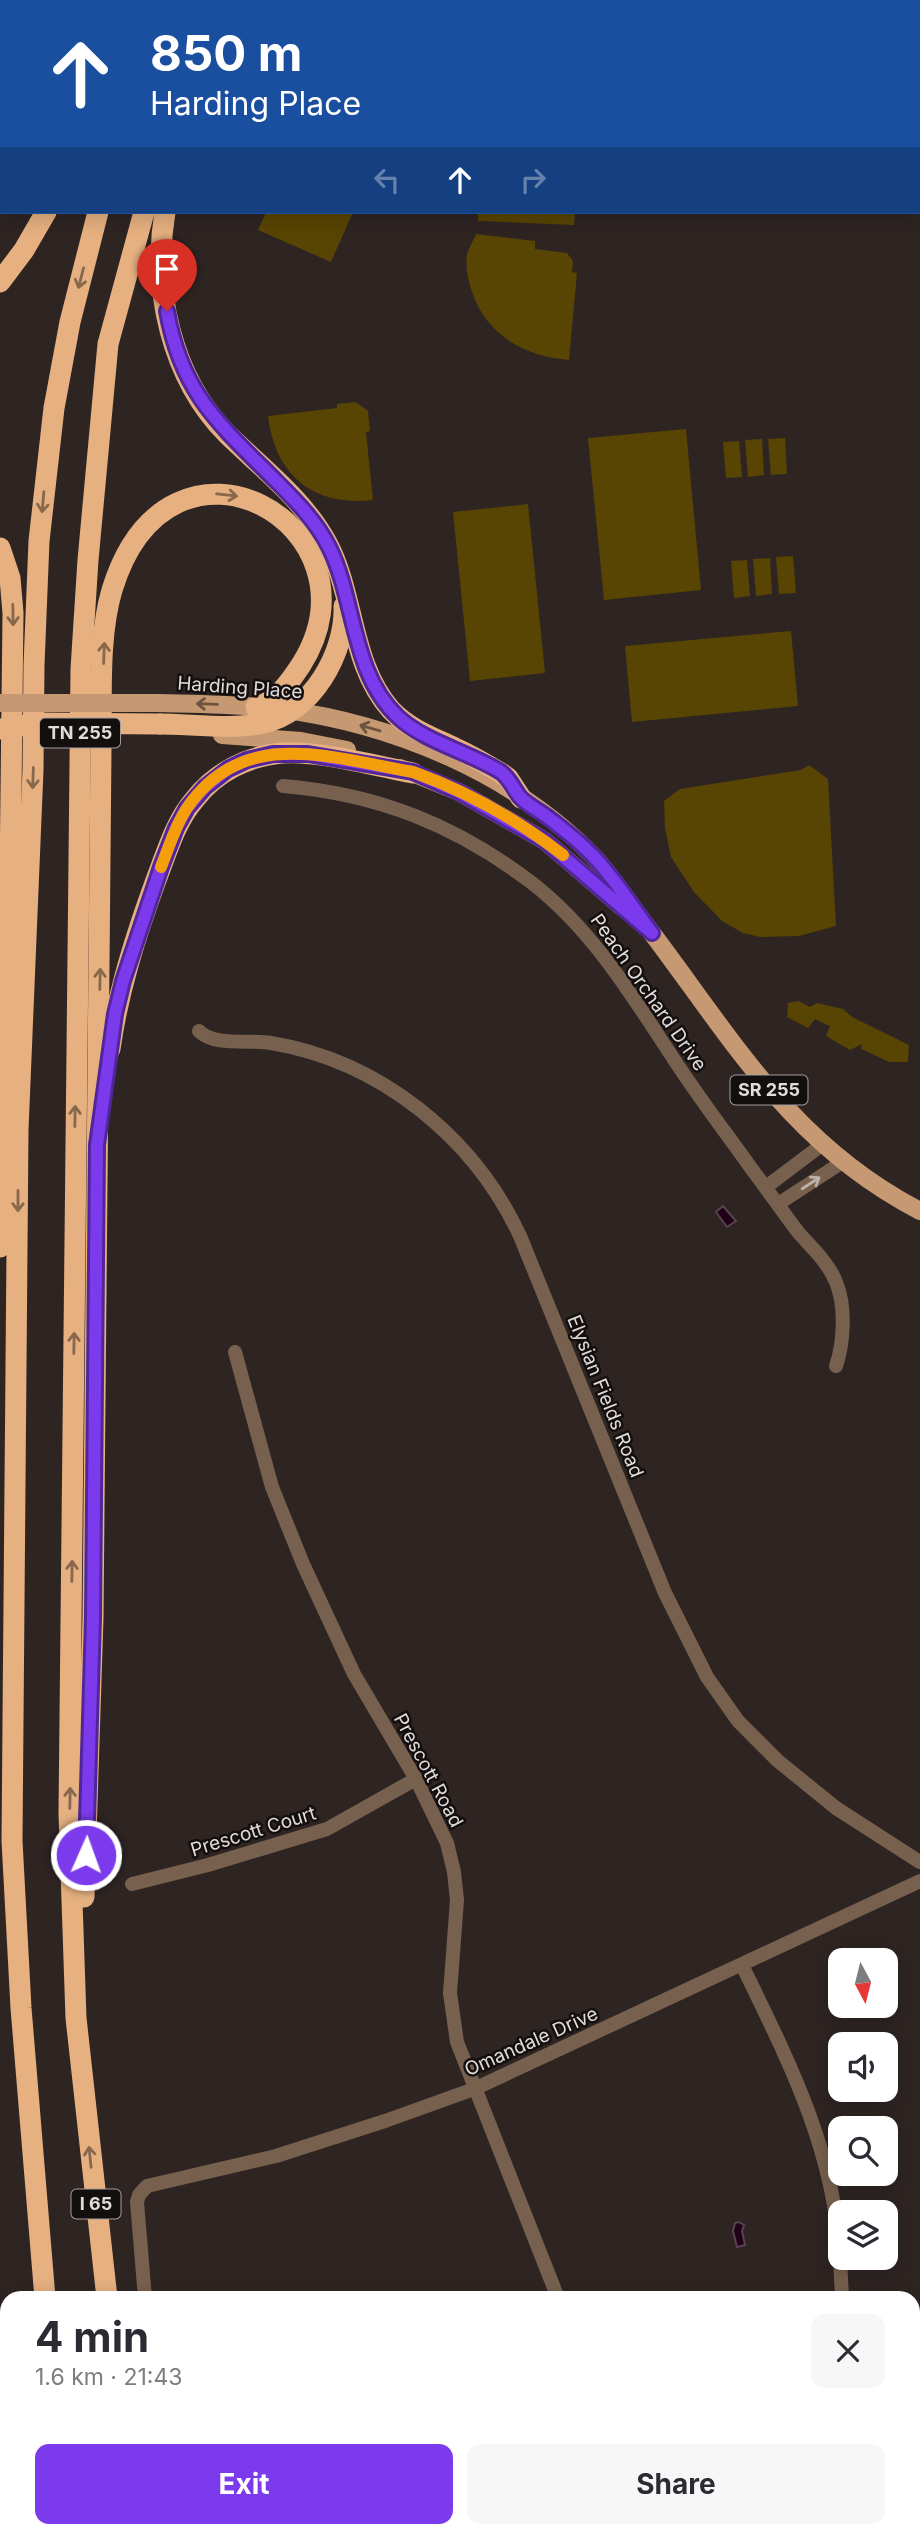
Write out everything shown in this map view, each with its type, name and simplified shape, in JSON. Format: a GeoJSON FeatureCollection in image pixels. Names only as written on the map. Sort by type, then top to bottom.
{"type":"FeatureCollection","features":[{"type":"Feature","properties":{"kind":"highway"},"geometry":{"type":"LineString","coordinates":[[0,282],[24,250],[45,214]]}},
{"type":"Feature","properties":{"kind":"highway"},"geometry":{"type":"LineString","coordinates":[[45,2291],[20,2008],[12,1841],[18,1130],[33,770],[39,541],[54,408],[70,322],[97,214]]}},
{"type":"Feature","properties":{"kind":"highway","name":"I 65"},"geometry":{"type":"LineString","coordinates":[[106,2291],[76,2018],[69,1813],[82,669],[88,560],[108,344],[143,214]]}},
{"type":"Feature","properties":{"kind":"highway"},"geometry":{"type":"LineString","coordinates":[[165,214],[162,238],[163,283],[173,337],[185,373],[198,396],[217,422],[312,519],[329,545],[371,679],[389,707],[416,730],[501,773],[508,778],[520,797]]}},
{"type":"Feature","properties":{"kind":"highway"},"geometry":{"type":"LineString","coordinates":[[85,2111],[82,1952],[93,1618],[101,748],[107,618],[116,579],[134,543],[156,516],[174,502],[203,494],[225,494],[242,497],[264,507],[282,519],[298,536],[316,567],[322,603],[313,643],[287,684],[272,699],[256,707]]}},
{"type":"Feature","properties":{"kind":"highway"},"geometry":{"type":"LineString","coordinates":[[0,548],[10,578],[13,613],[9,972],[0,1247]]}},
{"type":"Feature","properties":{"kind":"highway"},"geometry":{"type":"LineString","coordinates":[[0,731],[40,723],[159,720],[260,724],[277,719],[318,684],[337,651],[344,614],[341,580]]}},
{"type":"Feature","properties":{"kind":"highway"},"geometry":{"type":"LineString","coordinates":[[97,1145],[115,1014],[127,966],[172,839],[182,816],[199,794],[221,774],[238,764],[281,753],[308,754],[413,772]]}},
{"type":"Feature","properties":{"kind":"highway"},"geometry":{"type":"LineString","coordinates":[[0,1078],[4,1126]]}},
{"type":"Feature","properties":{"kind":"highway"},"geometry":{"type":"LineString","coordinates":[[0,1756],[5,1968],[24,2182],[44,2291]]}},
{"type":"Feature","properties":{"kind":"main road","name":"Harding Place"},"geometry":{"type":"LineString","coordinates":[[0,703],[159,720],[239,736],[302,741],[367,756],[413,772],[459,792],[545,841],[652,933]]}},
{"type":"Feature","properties":{"kind":"main road","name":"Harding Place"},"geometry":{"type":"LineString","coordinates":[[159,720],[256,707],[290,710],[355,724],[409,741],[461,763],[520,797],[554,822],[594,858],[738,1052],[794,1119],[879,1187],[920,1211]]}},
{"type":"Feature","properties":{"kind":"street","name":"Peach Orchard Drive"},"geometry":{"type":"LineString","coordinates":[[283,786],[322,790],[375,801],[420,816],[485,851],[550,898],[574,919],[797,1231],[828,1266],[838,1286],[841,1305],[841,1346],[836,1366]]}},
{"type":"Feature","properties":{"kind":"street","name":"Elysian Fields Road"},"geometry":{"type":"LineString","coordinates":[[199,1031],[212,1039],[271,1043],[298,1049],[345,1066],[382,1083],[400,1095],[431,1118],[463,1149],[501,1199],[520,1236],[665,1593],[707,1677],[738,1721],[778,1761],[836,1808],[920,1862]]}},
{"type":"Feature","properties":{"kind":"street"},"geometry":{"type":"LineString","coordinates":[[766,1187],[823,1144]]}},
{"type":"Feature","properties":{"kind":"street"},"geometry":{"type":"LineString","coordinates":[[778,1204],[844,1161]]}},
{"type":"Feature","properties":{"kind":"street","name":"Prescott Road"},"geometry":{"type":"LineString","coordinates":[[235,1352],[272,1487],[303,1564],[354,1674],[416,1779],[443,1833],[454,1872],[457,1916],[450,1983],[457,2042],[555,2291]]}},
{"type":"Feature","properties":{"kind":"street","name":"Prescott Court"},"geometry":{"type":"LineString","coordinates":[[132,1884],[208,1865],[327,1829],[416,1779]]}},
{"type":"Feature","properties":{"kind":"street","name":"Omandale Drive"},"geometry":{"type":"LineString","coordinates":[[144,2291],[137,2198],[141,2192],[156,2183],[215,2171],[309,2146],[474,2089],[920,1881]]}},
{"type":"Feature","properties":{"kind":"street"},"geometry":{"type":"LineString","coordinates":[[742,1965],[788,2062],[819,2138],[833,2200]]}},
{"type":"Feature","properties":{"kind":"street"},"geometry":{"type":"LineString","coordinates":[[841,2270],[842,2291]]}},
{"type":"Feature","properties":{"kind":"shaded area"},"geometry":{"type":"Polygon","coordinates":[[[265,214],[352,214],[331,262],[258,230],[265,214]]]}},
{"type":"Feature","properties":{"kind":"shaded area"},"geometry":{"type":"Polygon","coordinates":[[[478,214],[575,214],[574,225],[478,221],[478,214]]]}},
{"type":"Feature","properties":{"kind":"shaded area"},"geometry":{"type":"Polygon","coordinates":[[[476,234],[535,241],[535,249],[567,253],[573,261],[572,272],[577,273],[569,360],[537,354],[523,348],[498,332],[487,321],[472,292],[467,273],[467,254],[476,234]]]}},
{"type":"Feature","properties":{"kind":"shaded area"},"geometry":{"type":"Polygon","coordinates":[[[356,402],[368,411],[370,431],[366,432],[373,500],[332,498],[301,483],[288,470],[279,455],[268,416],[337,408],[337,404],[356,402]]]}},
{"type":"Feature","properties":{"kind":"shaded area"},"geometry":{"type":"Polygon","coordinates":[[[686,429],[701,590],[604,600],[588,438],[686,429]]]}},
{"type":"Feature","properties":{"kind":"shaded area"},"geometry":{"type":"Polygon","coordinates":[[[785,438],[787,474],[771,475],[768,439],[785,438]]]}},
{"type":"Feature","properties":{"kind":"shaded area"},"geometry":{"type":"Polygon","coordinates":[[[762,439],[764,475],[748,477],[745,440],[762,439]]]}},
{"type":"Feature","properties":{"kind":"shaded area"},"geometry":{"type":"Polygon","coordinates":[[[739,441],[742,477],[726,478],[723,442],[739,441]]]}},
{"type":"Feature","properties":{"kind":"shaded area"},"geometry":{"type":"Polygon","coordinates":[[[528,504],[545,673],[470,681],[453,512],[528,504]]]}},
{"type":"Feature","properties":{"kind":"shaded area"},"geometry":{"type":"Polygon","coordinates":[[[793,556],[796,593],[779,594],[776,557],[793,556]]]}},
{"type":"Feature","properties":{"kind":"shaded area"},"geometry":{"type":"Polygon","coordinates":[[[770,558],[772,594],[756,596],[753,559],[770,558]]]}},
{"type":"Feature","properties":{"kind":"shaded area"},"geometry":{"type":"Polygon","coordinates":[[[747,560],[750,596],[734,598],[731,561],[747,560]]]}},
{"type":"Feature","properties":{"kind":"shaded area"},"geometry":{"type":"Polygon","coordinates":[[[791,631],[798,706],[632,722],[625,646],[791,631]]]}},
{"type":"Feature","properties":{"kind":"shaded area"},"geometry":{"type":"Polygon","coordinates":[[[809,765],[828,779],[836,926],[799,936],[760,937],[743,933],[722,921],[694,892],[671,857],[665,828],[664,801],[680,789],[801,770],[809,765]]]}},
{"type":"Feature","properties":{"kind":"shaded area"},"geometry":{"type":"Polygon","coordinates":[[[799,1001],[810,1007],[817,1003],[843,1009],[852,1017],[909,1045],[908,1062],[889,1062],[861,1049],[862,1044],[850,1050],[826,1036],[830,1026],[815,1019],[808,1028],[787,1017],[788,1003],[799,1001]]]}},
{"type":"Feature","properties":{"kind":"shaded area"},"geometry":{"type":"Polygon","coordinates":[[[723,1206],[736,1221],[727,1227],[716,1212],[723,1206]]]}},
{"type":"Feature","properties":{"kind":"shaded area"},"geometry":{"type":"Polygon","coordinates":[[[735,2223],[744,2225],[742,2231],[745,2245],[737,2247],[733,2231],[735,2223]]]}},
{"type":"Feature","properties":{"kind":"slow traffic"},"geometry":{"type":"LineString","coordinates":[[161,867],[182,816],[205,787],[228,769],[247,760],[290,752],[425,776],[503,815],[563,855]]}},
{"type":"Feature","properties":{"kind":"route"},"geometry":{"type":"LineString","coordinates":[[86,1855],[93,1618],[97,1145],[115,1014],[123,981],[161,867],[187,808],[205,787],[228,769],[247,760],[273,754],[308,754],[413,772],[442,783],[545,841],[652,933],[594,858],[554,822],[520,797],[508,778],[478,759],[416,730],[398,717],[378,693],[364,662],[329,545],[299,504],[205,408],[178,357],[167,311]]}}]}
